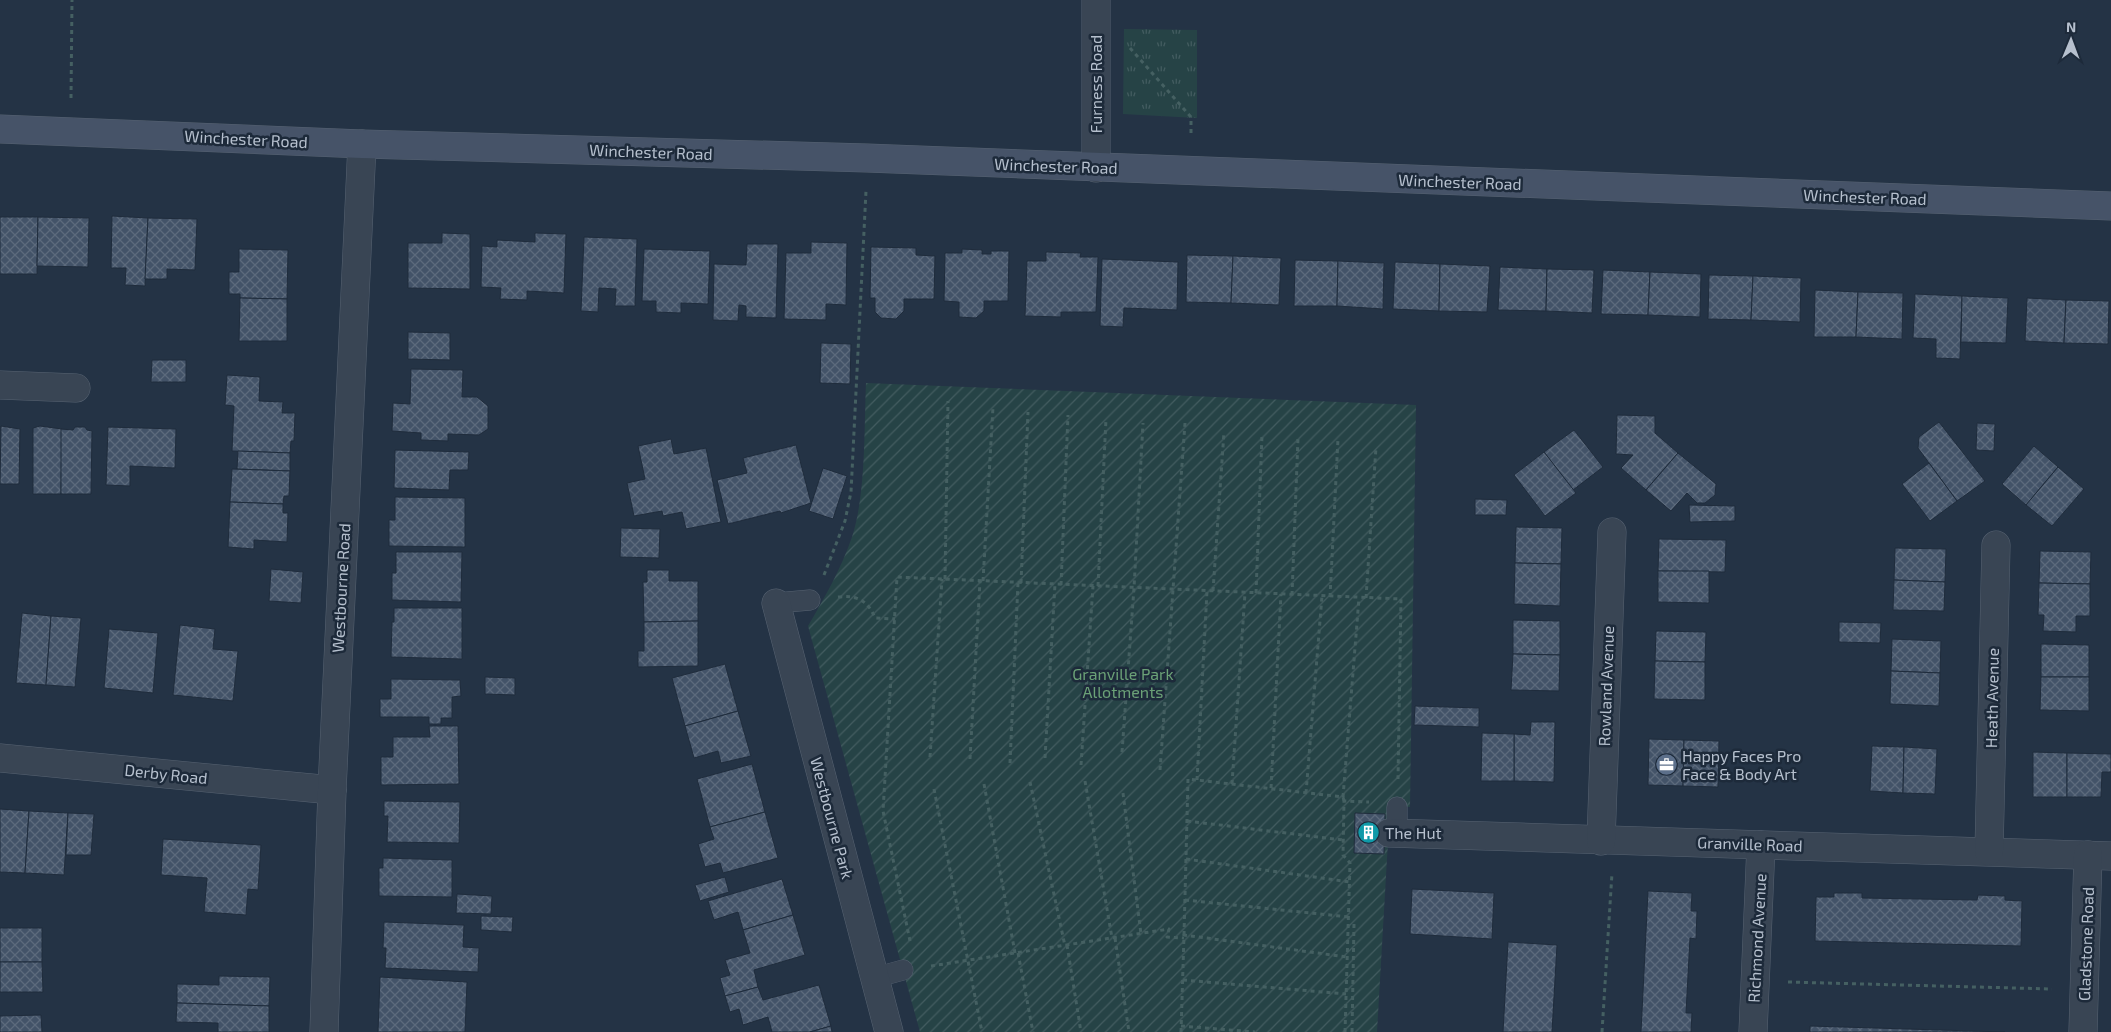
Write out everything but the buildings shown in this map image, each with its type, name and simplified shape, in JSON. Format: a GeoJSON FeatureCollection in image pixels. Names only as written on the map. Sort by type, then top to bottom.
{"type":"FeatureCollection","features":[{"type":"Feature","properties":{"kind":"street","name":"Furness Road"},"geometry":{"type":"LineString","coordinates":[[1096,0],[1096,168]]}},
{"type":"Feature","properties":{"kind":"street","name":"Winchester Road"},"geometry":{"type":"LineString","coordinates":[[0,129],[362,144],[867,158],[2111,206]]}},
{"type":"Feature","properties":{"kind":"street","name":"Westbourne Road"},"geometry":{"type":"LineString","coordinates":[[324,1032],[332,790],[362,144]]}},
{"type":"Feature","properties":{"kind":"street"},"geometry":{"type":"LineString","coordinates":[[0,385],[76,388]]}},
{"type":"Feature","properties":{"kind":"street","name":"Rowland Avenue"},"geometry":{"type":"LineString","coordinates":[[1607,841],[1612,532]]}},
{"type":"Feature","properties":{"kind":"street","name":"Heath Avenue"},"geometry":{"type":"LineString","coordinates":[[1989,851],[1996,545]]}},
{"type":"Feature","properties":{"kind":"street","name":"Westbourne Park"},"geometry":{"type":"LineString","coordinates":[[776,603],[889,1032]]}},
{"type":"Feature","properties":{"kind":"street","name":"Derby Road"},"geometry":{"type":"LineString","coordinates":[[0,758],[332,790]]}},
{"type":"Feature","properties":{"kind":"street","name":"Granville Road"},"geometry":{"type":"LineString","coordinates":[[1395,819],[1607,841],[2100,855]]}},
{"type":"Feature","properties":{"kind":"street","name":"Richmond Avenue"},"geometry":{"type":"LineString","coordinates":[[1753,1032],[1761,844]]}},
{"type":"Feature","properties":{"kind":"street","name":"Gladstone Road"},"geometry":{"type":"LineString","coordinates":[[2083,1032],[2084,990],[2100,855]]}},
{"type":"Feature","properties":{"kind":"lane"},"geometry":{"type":"LineString","coordinates":[[776,603],[810,600]]}},
{"type":"Feature","properties":{"kind":"lane"},"geometry":{"type":"LineString","coordinates":[[874,978],[909,969]]}},
{"type":"Feature","properties":{"kind":"path"},"geometry":{"type":"LineString","coordinates":[[71,131],[72,0]]}},
{"type":"Feature","properties":{"kind":"path"},"geometry":{"type":"LineString","coordinates":[[1096,40],[1124,40],[1191,118],[1191,172]]}},
{"type":"Feature","properties":{"kind":"path"},"geometry":{"type":"LineString","coordinates":[[810,600],[836,549],[845,521],[851,492],[867,158]]}},
{"type":"Feature","properties":{"kind":"path"},"geometry":{"type":"LineString","coordinates":[[930,757],[943,579],[948,401]]}},
{"type":"Feature","properties":{"kind":"path"},"geometry":{"type":"LineString","coordinates":[[970,759],[993,407]]}},
{"type":"Feature","properties":{"kind":"path"},"geometry":{"type":"LineString","coordinates":[[1010,763],[1028,412]]}},
{"type":"Feature","properties":{"kind":"path"},"geometry":{"type":"LineString","coordinates":[[1061,584],[1068,415]]}},
{"type":"Feature","properties":{"kind":"path"},"geometry":{"type":"LineString","coordinates":[[1098,586],[1106,419]]}},
{"type":"Feature","properties":{"kind":"path"},"geometry":{"type":"LineString","coordinates":[[1122,752],[1134,588],[1143,423]]}},
{"type":"Feature","properties":{"kind":"path"},"geometry":{"type":"LineString","coordinates":[[1160,770],[1185,423]]}},
{"type":"Feature","properties":{"kind":"path"},"geometry":{"type":"LineString","coordinates":[[1213,591],[1224,432]]}},
{"type":"Feature","properties":{"kind":"path"},"geometry":{"type":"LineString","coordinates":[[1256,593],[1262,435]]}},
{"type":"Feature","properties":{"kind":"path"},"geometry":{"type":"LineString","coordinates":[[1292,595],[1298,438]]}},
{"type":"Feature","properties":{"kind":"path"},"geometry":{"type":"LineString","coordinates":[[1330,597],[1338,439]]}},
{"type":"Feature","properties":{"kind":"path"},"geometry":{"type":"LineString","coordinates":[[1366,598],[1376,447]]}},
{"type":"Feature","properties":{"kind":"path"},"geometry":{"type":"LineString","coordinates":[[1181,1032],[1183,980],[1184,936],[1188,780],[1271,788],[1344,799],[1395,819],[1401,599],[898,577],[882,811],[909,969],[1169,929],[1167,937],[1184,936],[1347,958]]}},
{"type":"Feature","properties":{"kind":"path"},"geometry":{"type":"LineString","coordinates":[[1045,758],[1055,584]]}},
{"type":"Feature","properties":{"kind":"path"},"geometry":{"type":"LineString","coordinates":[[1081,765],[1093,586]]}},
{"type":"Feature","properties":{"kind":"path"},"geometry":{"type":"LineString","coordinates":[[1197,780],[1207,591]]}},
{"type":"Feature","properties":{"kind":"path"},"geometry":{"type":"LineString","coordinates":[[1232,784],[1245,593]]}},
{"type":"Feature","properties":{"kind":"path"},"geometry":{"type":"LineString","coordinates":[[1271,788],[1281,594]]}},
{"type":"Feature","properties":{"kind":"path"},"geometry":{"type":"LineString","coordinates":[[810,600],[845,596],[855,597],[865,601],[872,609],[875,618],[895,619]]}},
{"type":"Feature","properties":{"kind":"path"},"geometry":{"type":"LineString","coordinates":[[1306,793],[1322,596]]}},
{"type":"Feature","properties":{"kind":"path"},"geometry":{"type":"LineString","coordinates":[[1345,1032],[1350,863],[1343,855],[1344,799],[1359,598]]}},
{"type":"Feature","properties":{"kind":"path"},"geometry":{"type":"LineString","coordinates":[[1085,781],[1129,1032]]}},
{"type":"Feature","properties":{"kind":"path"},"geometry":{"type":"LineString","coordinates":[[1030,782],[1066,945],[1081,1032]]}},
{"type":"Feature","properties":{"kind":"path"},"geometry":{"type":"LineString","coordinates":[[984,784],[1033,1032]]}},
{"type":"Feature","properties":{"kind":"path"},"geometry":{"type":"LineString","coordinates":[[934,789],[982,1032]]}},
{"type":"Feature","properties":{"kind":"path"},"geometry":{"type":"LineString","coordinates":[[1123,793],[1142,934]]}},
{"type":"Feature","properties":{"kind":"path"},"geometry":{"type":"LineString","coordinates":[[1187,821],[1343,840]]}},
{"type":"Feature","properties":{"kind":"path"},"geometry":{"type":"LineString","coordinates":[[1602,1032],[1607,841]]}},
{"type":"Feature","properties":{"kind":"path"},"geometry":{"type":"LineString","coordinates":[[1186,859],[1350,882]]}},
{"type":"Feature","properties":{"kind":"path"},"geometry":{"type":"LineString","coordinates":[[1185,900],[1349,917]]}},
{"type":"Feature","properties":{"kind":"path"},"geometry":{"type":"LineString","coordinates":[[1352,1032],[1354,924]]}},
{"type":"Feature","properties":{"kind":"path"},"geometry":{"type":"LineString","coordinates":[[1183,980],[1346,994]]}},
{"type":"Feature","properties":{"kind":"path"},"geometry":{"type":"LineString","coordinates":[[1755,982],[2084,990]]}},
{"type":"Feature","properties":{"kind":"path"},"geometry":{"type":"LineString","coordinates":[[1181,1026],[1255,1032]]}},
{"type":"Feature","properties":{"kind":"green space"},"geometry":{"type":"Polygon","coordinates":[[[1124,29],[1197,30],[1197,118],[1123,114],[1124,29]]]}},
{"type":"Feature","properties":{"kind":"green space","name":"Granville Park Allotments"},"geometry":{"type":"Polygon","coordinates":[[[866,383],[1416,405],[1410,807],[1390,807],[1377,1032],[920,1032],[808,626],[843,560],[857,520],[864,461],[866,383]]]}},
{"type":"Feature","properties":{"kind":"place","name":"Happy Faces Pro Face & Body Art"},"geometry":{"type":"Point","coordinates":[1666,765]}},
{"type":"Feature","properties":{"kind":"place","name":"The Hut"},"geometry":{"type":"Point","coordinates":[1369,833]}}]}
